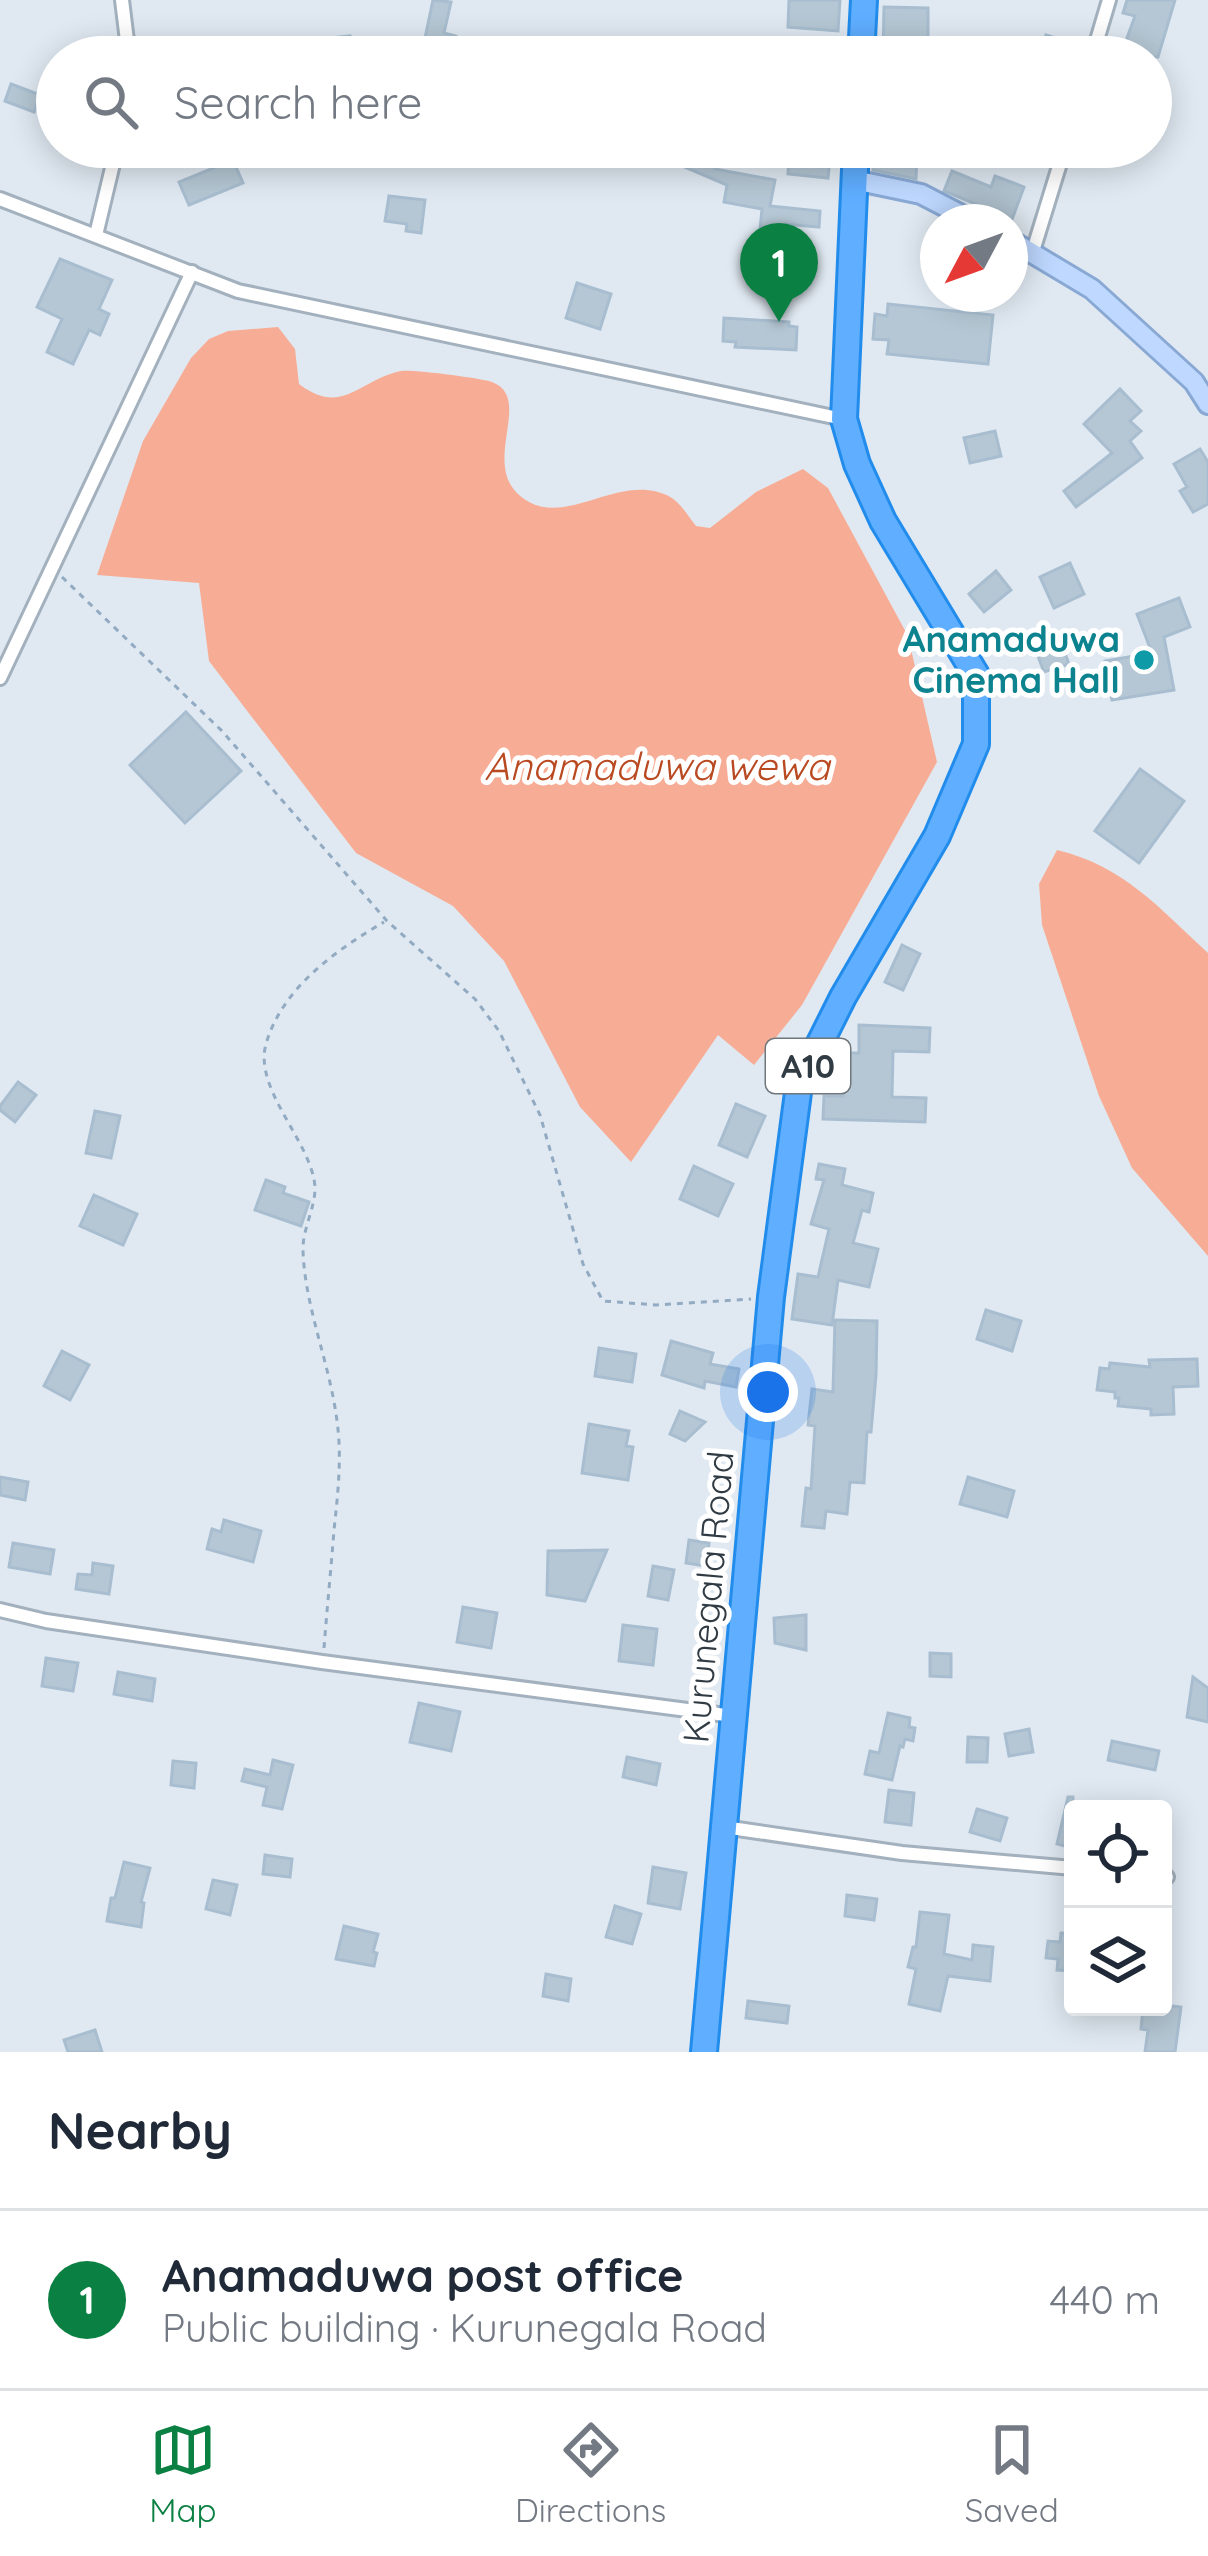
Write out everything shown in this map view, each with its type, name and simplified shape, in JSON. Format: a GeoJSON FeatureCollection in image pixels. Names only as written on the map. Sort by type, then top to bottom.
{"type":"FeatureCollection","features":[{"type":"Feature","properties":{"kind":"highway"},"geometry":{"type":"LineString","coordinates":[[862,36],[864,0]]}},
{"type":"Feature","properties":{"kind":"highway","name":"Kurunegala Road"},"geometry":{"type":"LineString","coordinates":[[704,2052],[771,1297],[799,1085],[843,997],[937,836],[976,744],[976,675],[883,521],[857,464],[844,419],[855,168]]}},
{"type":"Feature","properties":{"kind":"street"},"geometry":{"type":"LineString","coordinates":[[122,0],[126,36]]}},
{"type":"Feature","properties":{"kind":"street"},"geometry":{"type":"LineString","coordinates":[[1098,36],[1109,0]]}},
{"type":"Feature","properties":{"kind":"street"},"geometry":{"type":"LineString","coordinates":[[96,235],[112,168]]}},
{"type":"Feature","properties":{"kind":"street"},"geometry":{"type":"LineString","coordinates":[[1033,251],[1059,168]]}},
{"type":"Feature","properties":{"kind":"street"},"geometry":{"type":"LineString","coordinates":[[854,180],[921,194],[940,204]]}},
{"type":"Feature","properties":{"kind":"street"},"geometry":{"type":"LineString","coordinates":[[0,199],[238,291],[844,419]]}},
{"type":"Feature","properties":{"kind":"street"},"geometry":{"type":"LineString","coordinates":[[1028,249],[1092,289],[1194,382],[1208,404]]}},
{"type":"Feature","properties":{"kind":"street"},"geometry":{"type":"LineString","coordinates":[[0,678],[192,272]]}},
{"type":"Feature","properties":{"kind":"street"},"geometry":{"type":"LineString","coordinates":[[0,1610],[322,1662],[734,1716]]}},
{"type":"Feature","properties":{"kind":"street"},"geometry":{"type":"LineString","coordinates":[[724,1827],[902,1853],[1064,1867]]}},
{"type":"Feature","properties":{"kind":"path"},"geometry":{"type":"LineString","coordinates":[[52,567],[222,731],[387,921],[475,999],[499,1031],[540,1115],[583,1264],[603,1301],[656,1305],[771,1297]]}},
{"type":"Feature","properties":{"kind":"path"},"geometry":{"type":"LineString","coordinates":[[322,1662],[340,1462],[337,1419],[305,1271],[303,1245],[315,1189],[307,1159],[270,1089],[264,1049],[278,1014],[308,977],[343,946],[387,921]]}},
{"type":"Feature","properties":{"kind":"water","name":"Anamaduwa wewa"},"geometry":{"type":"Polygon","coordinates":[[[278,327],[295,349],[299,384],[327,397],[339,397],[401,371],[492,382],[504,391],[509,404],[506,473],[513,489],[545,507],[635,490],[654,491],[672,498],[696,526],[710,528],[756,492],[803,469],[828,488],[908,636],[937,762],[802,1005],[754,1065],[718,1035],[631,1162],[580,1107],[504,961],[453,906],[356,853],[209,661],[199,583],[97,575],[143,441],[191,358],[209,339],[228,331],[278,327]]]}},
{"type":"Feature","properties":{"kind":"water"},"geometry":{"type":"Polygon","coordinates":[[[1057,850],[1121,878],[1208,953],[1208,1256],[1132,1168],[1099,1096],[1042,925],[1039,884],[1057,850]]]}},
{"type":"Feature","properties":{"kind":"building"},"geometry":{"type":"Polygon","coordinates":[[[433,0],[451,2],[444,33],[456,36],[425,36],[433,0]]]}},
{"type":"Feature","properties":{"kind":"building"},"geometry":{"type":"Polygon","coordinates":[[[789,0],[840,0],[838,31],[788,27],[789,0]]]}},
{"type":"Feature","properties":{"kind":"building"},"geometry":{"type":"Polygon","coordinates":[[[1127,0],[1175,0],[1164,36],[1128,36],[1135,16],[1123,13],[1127,0]]]}},
{"type":"Feature","properties":{"kind":"building"},"geometry":{"type":"Polygon","coordinates":[[[884,7],[928,8],[928,36],[883,36],[884,7]]]}},
{"type":"Feature","properties":{"kind":"building"},"geometry":{"type":"Polygon","coordinates":[[[11,84],[36,93],[34,112],[5,101],[11,84]]]}},
{"type":"Feature","properties":{"kind":"building"},"geometry":{"type":"Polygon","coordinates":[[[213,168],[236,168],[243,183],[189,205],[179,182],[213,168]]]}},
{"type":"Feature","properties":{"kind":"building"},"geometry":{"type":"Polygon","coordinates":[[[687,168],[715,168],[775,180],[770,206],[820,211],[819,227],[785,224],[782,254],[795,255],[793,274],[771,272],[771,266],[747,262],[748,249],[758,250],[762,209],[724,202],[727,185],[687,168]]]}},
{"type":"Feature","properties":{"kind":"building"},"geometry":{"type":"Polygon","coordinates":[[[788,168],[829,168],[828,178],[788,174],[788,168]]]}},
{"type":"Feature","properties":{"kind":"building"},"geometry":{"type":"Polygon","coordinates":[[[916,168],[916,179],[873,170],[916,168]]]}},
{"type":"Feature","properties":{"kind":"building"},"geometry":{"type":"Polygon","coordinates":[[[952,171],[991,187],[995,176],[1024,187],[1018,204],[976,204],[944,191],[952,171]]]}},
{"type":"Feature","properties":{"kind":"building"},"geometry":{"type":"Polygon","coordinates":[[[389,196],[425,200],[421,233],[406,231],[407,224],[385,221],[389,196]]]}},
{"type":"Feature","properties":{"kind":"building"},"geometry":{"type":"Polygon","coordinates":[[[60,259],[112,280],[99,309],[109,314],[100,335],[89,330],[73,364],[47,352],[62,319],[37,307],[60,259]]]}},
{"type":"Feature","properties":{"kind":"building"},"geometry":{"type":"Polygon","coordinates":[[[577,283],[611,294],[600,329],[566,318],[577,283]]]}},
{"type":"Feature","properties":{"kind":"building"},"geometry":{"type":"Polygon","coordinates":[[[888,304],[920,307],[920,312],[993,315],[988,364],[887,354],[889,340],[873,339],[875,314],[887,316],[888,304]]]}},
{"type":"Feature","properties":{"kind":"building"},"geometry":{"type":"Polygon","coordinates":[[[724,318],[789,322],[797,327],[796,350],[735,347],[736,342],[723,341],[724,318]]]}},
{"type":"Feature","properties":{"kind":"building"},"geometry":{"type":"Polygon","coordinates":[[[1120,389],[1141,411],[1130,421],[1141,431],[1130,441],[1142,458],[1076,507],[1064,491],[1112,453],[1084,424],[1120,389]]]}},
{"type":"Feature","properties":{"kind":"building"},"geometry":{"type":"Polygon","coordinates":[[[995,431],[1001,456],[970,463],[964,438],[995,431]]]}},
{"type":"Feature","properties":{"kind":"building"},"geometry":{"type":"Polygon","coordinates":[[[1200,449],[1208,462],[1208,504],[1193,512],[1180,491],[1187,487],[1174,464],[1200,449]]]}},
{"type":"Feature","properties":{"kind":"building"},"geometry":{"type":"Polygon","coordinates":[[[1070,563],[1084,594],[1054,608],[1040,577],[1070,563]]]}},
{"type":"Feature","properties":{"kind":"building"},"geometry":{"type":"Polygon","coordinates":[[[996,571],[1011,590],[984,612],[969,594],[996,571]]]}},
{"type":"Feature","properties":{"kind":"building"},"geometry":{"type":"Polygon","coordinates":[[[1179,598],[1190,627],[1164,637],[1174,690],[1112,700],[1105,661],[1152,653],[1137,614],[1179,598]]]}},
{"type":"Feature","properties":{"kind":"building"},"geometry":{"type":"Polygon","coordinates":[[[1059,637],[1069,664],[1044,672],[1034,646],[1059,637]]]}},
{"type":"Feature","properties":{"kind":"building"},"geometry":{"type":"Polygon","coordinates":[[[186,712],[241,771],[185,823],[130,765],[186,712]]]}},
{"type":"Feature","properties":{"kind":"building"},"geometry":{"type":"Polygon","coordinates":[[[1140,769],[1184,801],[1139,863],[1095,831],[1140,769]]]}},
{"type":"Feature","properties":{"kind":"building"},"geometry":{"type":"Polygon","coordinates":[[[902,945],[920,954],[903,990],[885,982],[902,945]]]}},
{"type":"Feature","properties":{"kind":"building"},"geometry":{"type":"Polygon","coordinates":[[[859,1025],[930,1028],[929,1052],[893,1051],[892,1097],[926,1098],[925,1122],[823,1119],[824,1096],[843,1096],[844,1053],[859,1053],[859,1025]]]}},
{"type":"Feature","properties":{"kind":"building"},"geometry":{"type":"Polygon","coordinates":[[[18,1082],[36,1095],[15,1122],[0,1106],[18,1082]]]}},
{"type":"Feature","properties":{"kind":"building"},"geometry":{"type":"Polygon","coordinates":[[[736,1104],[765,1116],[747,1157],[719,1145],[736,1104]]]}},
{"type":"Feature","properties":{"kind":"building"},"geometry":{"type":"Polygon","coordinates":[[[95,1111],[120,1116],[111,1158],[86,1153],[95,1111]]]}},
{"type":"Feature","properties":{"kind":"building"},"geometry":{"type":"Polygon","coordinates":[[[819,1164],[845,1169],[842,1185],[873,1193],[869,1212],[862,1210],[853,1243],[878,1249],[869,1287],[838,1280],[832,1325],[792,1319],[798,1274],[818,1277],[829,1229],[811,1224],[824,1180],[816,1179],[819,1164]]]}},
{"type":"Feature","properties":{"kind":"building"},"geometry":{"type":"Polygon","coordinates":[[[694,1166],[733,1184],[718,1216],[680,1199],[694,1166]]]}},
{"type":"Feature","properties":{"kind":"building"},"geometry":{"type":"Polygon","coordinates":[[[266,1180],[285,1187],[283,1193],[309,1202],[301,1226],[255,1210],[266,1180]]]}},
{"type":"Feature","properties":{"kind":"building"},"geometry":{"type":"Polygon","coordinates":[[[94,1195],[137,1214],[123,1245],[80,1226],[94,1195]]]}},
{"type":"Feature","properties":{"kind":"building"},"geometry":{"type":"Polygon","coordinates":[[[986,1310],[1021,1321],[1012,1351],[977,1339],[986,1310]]]}},
{"type":"Feature","properties":{"kind":"building"},"geometry":{"type":"Polygon","coordinates":[[[835,1320],[877,1321],[864,1483],[850,1482],[847,1514],[826,1511],[824,1528],[802,1526],[806,1488],[811,1489],[815,1426],[808,1425],[812,1389],[833,1392],[835,1320]]]}},
{"type":"Feature","properties":{"kind":"building"},"geometry":{"type":"Polygon","coordinates":[[[671,1341],[713,1353],[710,1364],[739,1369],[736,1387],[705,1381],[704,1388],[662,1375],[671,1341]]]}},
{"type":"Feature","properties":{"kind":"building"},"geometry":{"type":"Polygon","coordinates":[[[599,1348],[636,1354],[632,1382],[595,1376],[599,1348]]]}},
{"type":"Feature","properties":{"kind":"building"},"geometry":{"type":"Polygon","coordinates":[[[62,1351],[89,1365],[70,1400],[44,1386],[62,1351]]]}},
{"type":"Feature","properties":{"kind":"building"},"geometry":{"type":"Polygon","coordinates":[[[1197,1359],[1198,1386],[1173,1387],[1174,1414],[1151,1415],[1151,1409],[1118,1406],[1115,1392],[1097,1390],[1100,1368],[1109,1369],[1110,1363],[1150,1367],[1149,1360],[1197,1359]]]}},
{"type":"Feature","properties":{"kind":"building"},"geometry":{"type":"Polygon","coordinates":[[[680,1411],[705,1422],[685,1441],[670,1434],[680,1411]]]}},
{"type":"Feature","properties":{"kind":"building"},"geometry":{"type":"Polygon","coordinates":[[[589,1424],[629,1431],[626,1446],[633,1447],[628,1480],[582,1473],[589,1424]]]}},
{"type":"Feature","properties":{"kind":"building"},"geometry":{"type":"Polygon","coordinates":[[[0,1477],[28,1482],[25,1500],[0,1495],[0,1477]]]}},
{"type":"Feature","properties":{"kind":"building"},"geometry":{"type":"Polygon","coordinates":[[[968,1477],[1014,1491],[1007,1517],[960,1504],[968,1477]]]}},
{"type":"Feature","properties":{"kind":"building"},"geometry":{"type":"Polygon","coordinates":[[[224,1520],[261,1531],[253,1562],[207,1549],[212,1529],[221,1532],[224,1520]]]}},
{"type":"Feature","properties":{"kind":"building"},"geometry":{"type":"Polygon","coordinates":[[[689,1540],[709,1543],[706,1566],[686,1563],[689,1540]]]}},
{"type":"Feature","properties":{"kind":"building"},"geometry":{"type":"Polygon","coordinates":[[[13,1543],[54,1550],[50,1574],[9,1567],[13,1543]]]}},
{"type":"Feature","properties":{"kind":"building"},"geometry":{"type":"Polygon","coordinates":[[[607,1550],[585,1601],[547,1595],[548,1551],[607,1550]]]}},
{"type":"Feature","properties":{"kind":"building"},"geometry":{"type":"Polygon","coordinates":[[[93,1563],[113,1566],[109,1594],[76,1589],[78,1574],[92,1575],[93,1563]]]}},
{"type":"Feature","properties":{"kind":"building"},"geometry":{"type":"Polygon","coordinates":[[[653,1566],[674,1570],[668,1600],[648,1596],[653,1566]]]}},
{"type":"Feature","properties":{"kind":"building"},"geometry":{"type":"Polygon","coordinates":[[[463,1607],[497,1613],[491,1648],[457,1642],[463,1607]]]}},
{"type":"Feature","properties":{"kind":"building"},"geometry":{"type":"Polygon","coordinates":[[[806,1615],[806,1650],[775,1643],[774,1618],[806,1615]]]}},
{"type":"Feature","properties":{"kind":"building"},"geometry":{"type":"Polygon","coordinates":[[[623,1625],[657,1629],[653,1665],[619,1661],[623,1625]]]}},
{"type":"Feature","properties":{"kind":"building"},"geometry":{"type":"Polygon","coordinates":[[[930,1653],[951,1654],[951,1677],[930,1676],[930,1653]]]}},
{"type":"Feature","properties":{"kind":"building"},"geometry":{"type":"Polygon","coordinates":[[[46,1658],[78,1663],[73,1691],[42,1686],[46,1658]]]}},
{"type":"Feature","properties":{"kind":"building"},"geometry":{"type":"Polygon","coordinates":[[[118,1672],[155,1679],[152,1701],[114,1694],[118,1672]]]}},
{"type":"Feature","properties":{"kind":"building"},"geometry":{"type":"Polygon","coordinates":[[[1193,1677],[1208,1688],[1208,1722],[1187,1717],[1193,1677]]]}},
{"type":"Feature","properties":{"kind":"building"},"geometry":{"type":"Polygon","coordinates":[[[419,1703],[460,1712],[451,1751],[410,1742],[419,1703]]]}},
{"type":"Feature","properties":{"kind":"building"},"geometry":{"type":"Polygon","coordinates":[[[888,1713],[910,1718],[909,1727],[915,1728],[913,1741],[905,1739],[900,1746],[892,1780],[865,1774],[870,1751],[879,1753],[888,1713]]]}},
{"type":"Feature","properties":{"kind":"building"},"geometry":{"type":"Polygon","coordinates":[[[1029,1729],[1033,1752],[1009,1756],[1005,1734],[1029,1729]]]}},
{"type":"Feature","properties":{"kind":"building"},"geometry":{"type":"Polygon","coordinates":[[[968,1737],[988,1738],[987,1762],[967,1762],[968,1737]]]}},
{"type":"Feature","properties":{"kind":"building"},"geometry":{"type":"Polygon","coordinates":[[[1112,1741],[1159,1751],[1155,1770],[1108,1760],[1112,1741]]]}},
{"type":"Feature","properties":{"kind":"building"},"geometry":{"type":"Polygon","coordinates":[[[627,1757],[660,1764],[656,1785],[623,1777],[627,1757]]]}},
{"type":"Feature","properties":{"kind":"building"},"geometry":{"type":"Polygon","coordinates":[[[273,1760],[293,1765],[282,1809],[263,1805],[267,1787],[242,1781],[245,1769],[270,1775],[273,1760]]]}},
{"type":"Feature","properties":{"kind":"building"},"geometry":{"type":"Polygon","coordinates":[[[173,1761],[196,1763],[194,1788],[171,1785],[173,1761]]]}},
{"type":"Feature","properties":{"kind":"building"},"geometry":{"type":"Polygon","coordinates":[[[889,1790],[914,1793],[911,1825],[885,1822],[889,1790]]]}},
{"type":"Feature","properties":{"kind":"building"},"geometry":{"type":"Polygon","coordinates":[[[977,1809],[1007,1818],[1000,1841],[970,1832],[977,1809]]]}},
{"type":"Feature","properties":{"kind":"building"},"geometry":{"type":"Polygon","coordinates":[[[1064,1814],[1064,1846],[1057,1844],[1064,1814]]]}},
{"type":"Feature","properties":{"kind":"building"},"geometry":{"type":"Polygon","coordinates":[[[265,1855],[292,1859],[290,1877],[263,1874],[265,1855]]]}},
{"type":"Feature","properties":{"kind":"building"},"geometry":{"type":"Polygon","coordinates":[[[124,1862],[150,1868],[141,1902],[141,1927],[107,1921],[124,1862]]]}},
{"type":"Feature","properties":{"kind":"building"},"geometry":{"type":"Polygon","coordinates":[[[653,1867],[686,1873],[680,1909],[648,1903],[653,1867]]]}},
{"type":"Feature","properties":{"kind":"building"},"geometry":{"type":"Polygon","coordinates":[[[213,1880],[237,1885],[230,1915],[206,1909],[213,1880]]]}},
{"type":"Feature","properties":{"kind":"building"},"geometry":{"type":"Polygon","coordinates":[[[847,1895],[877,1899],[874,1920],[845,1916],[847,1895]]]}},
{"type":"Feature","properties":{"kind":"building"},"geometry":{"type":"Polygon","coordinates":[[[615,1906],[641,1914],[632,1944],[606,1937],[615,1906]]]}},
{"type":"Feature","properties":{"kind":"building"},"geometry":{"type":"Polygon","coordinates":[[[920,1912],[949,1915],[944,1954],[972,1960],[973,1945],[993,1947],[990,1981],[948,1976],[940,2011],[909,2004],[916,1969],[908,1967],[920,1912]]]}},
{"type":"Feature","properties":{"kind":"building"},"geometry":{"type":"Polygon","coordinates":[[[344,1926],[378,1934],[374,1966],[336,1959],[344,1926]]]}},
{"type":"Feature","properties":{"kind":"building"},"geometry":{"type":"Polygon","coordinates":[[[1064,1933],[1064,1970],[1057,1970],[1058,1959],[1046,1958],[1048,1941],[1060,1942],[1064,1933]]]}},
{"type":"Feature","properties":{"kind":"building"},"geometry":{"type":"Polygon","coordinates":[[[546,1974],[571,1979],[568,2001],[543,1996],[546,1974]]]}},
{"type":"Feature","properties":{"kind":"building"},"geometry":{"type":"Polygon","coordinates":[[[748,2001],[789,2006],[787,2023],[746,2018],[748,2001]]]}},
{"type":"Feature","properties":{"kind":"building"},"geometry":{"type":"Polygon","coordinates":[[[1172,2006],[1181,2007],[1175,2052],[1145,2052],[1148,2030],[1141,2029],[1142,2016],[1172,2016],[1172,2006]]]}},
{"type":"Feature","properties":{"kind":"building"},"geometry":{"type":"Polygon","coordinates":[[[95,2030],[102,2052],[68,2052],[64,2040],[95,2030]]]}},
{"type":"Feature","properties":{"kind":"place","name":"Anamaduwa post office"},"geometry":{"type":"Point","coordinates":[779,322]}},
{"type":"Feature","properties":{"kind":"place","name":"Anamaduwa Cinema Hall"},"geometry":{"type":"Point","coordinates":[1144,660]}}]}
